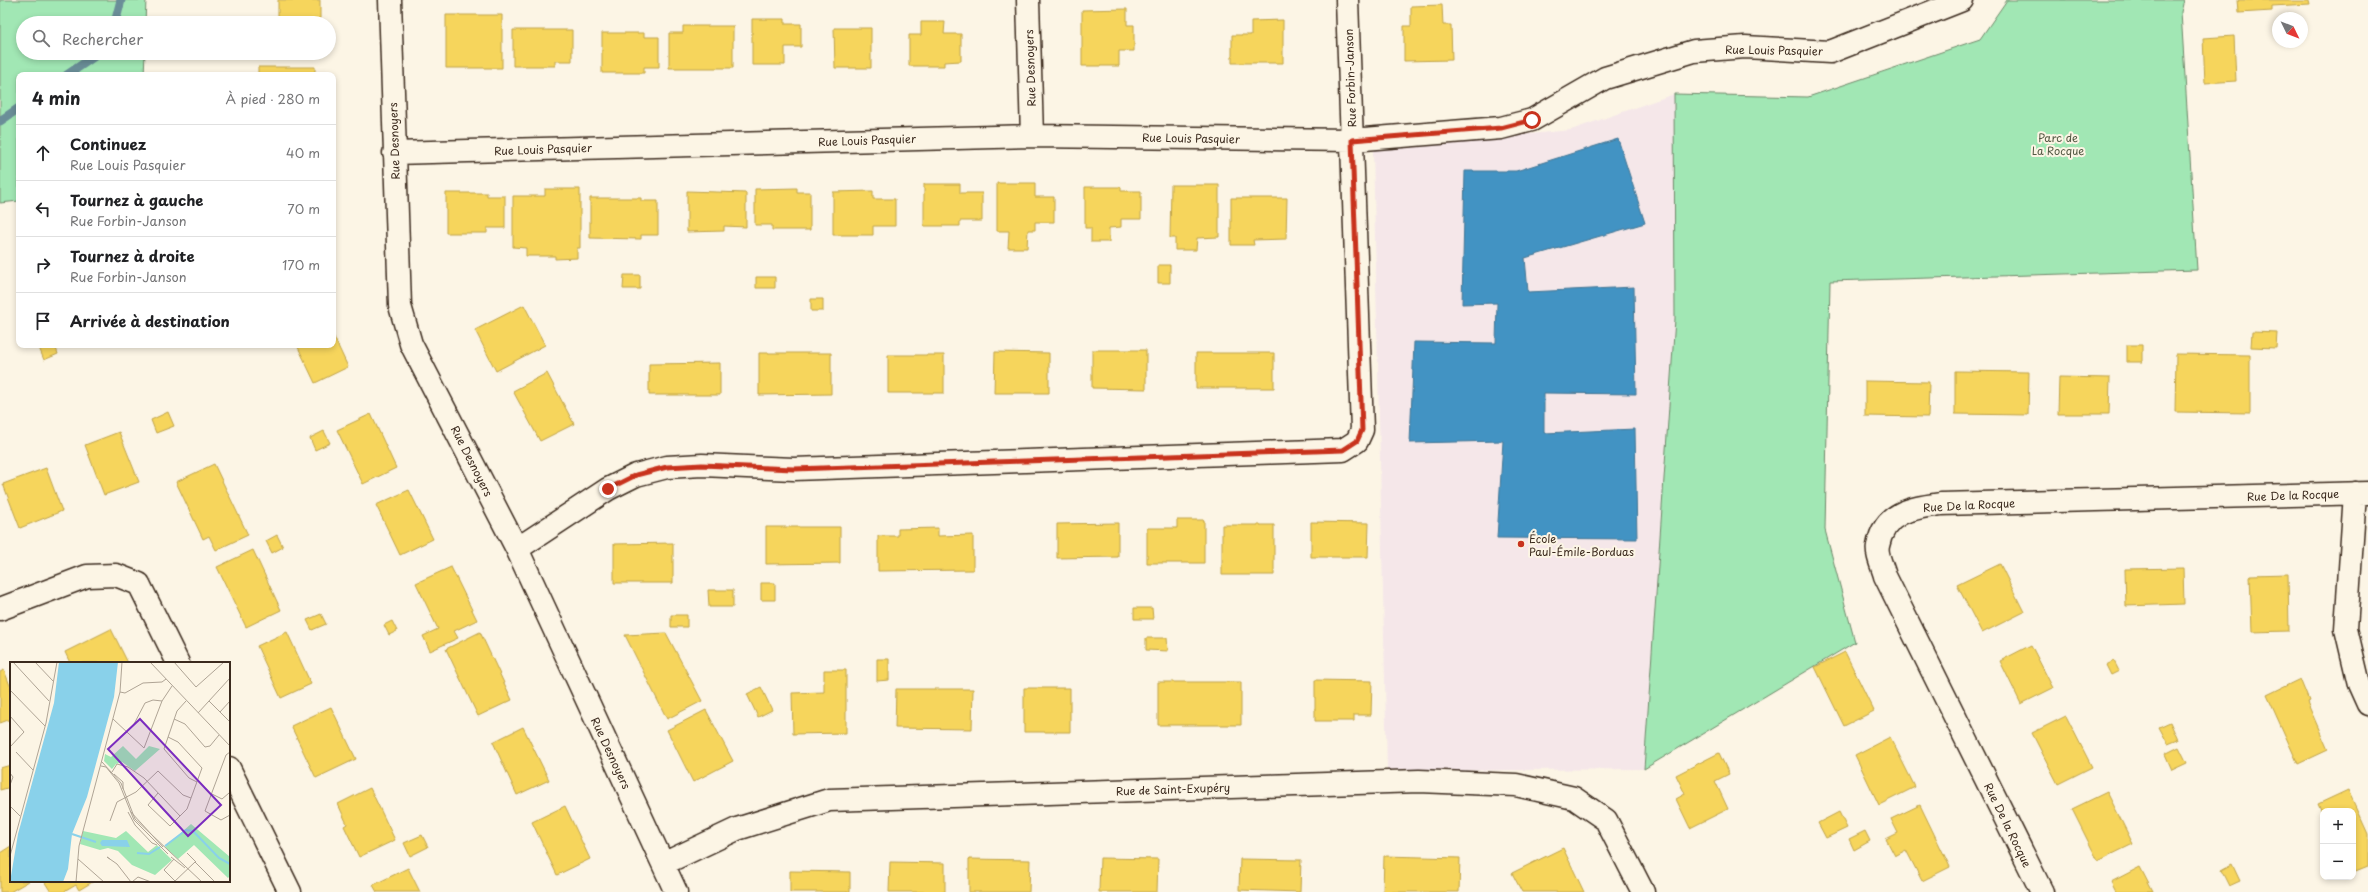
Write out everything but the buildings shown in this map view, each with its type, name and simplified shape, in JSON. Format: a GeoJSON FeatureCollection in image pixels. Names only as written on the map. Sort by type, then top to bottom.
{"type":"FeatureCollection","features":[{"type":"Feature","properties":{"kind":"street","name":"Rue Desnoyers"},"geometry":{"type":"LineString","coordinates":[[390,0],[400,306],[411,344],[517,549],[676,892]]}},
{"type":"Feature","properties":{"kind":"street","name":"Rue Desnoyers"},"geometry":{"type":"LineString","coordinates":[[1028,0],[1032,136]]}},
{"type":"Feature","properties":{"kind":"street","name":"Rue Forbin-Janson"},"geometry":{"type":"LineString","coordinates":[[517,549],[608,489],[636,475],[667,467],[702,465],[794,469],[1343,450],[1357,441],[1362,430],[1347,0]]}},
{"type":"Feature","properties":{"kind":"street","name":"Rue Louis Pasquier"},"geometry":{"type":"LineString","coordinates":[[394,154],[1032,136],[1352,140],[1501,128],[1532,120],[1605,78],[1694,50],[1745,47],[1830,52],[1962,0]]}},
{"type":"Feature","properties":{"kind":"street"},"geometry":{"type":"LineString","coordinates":[[2362,493],[2346,629],[2358,684],[2368,704]]}},
{"type":"Feature","properties":{"kind":"street","name":"Rue De la Rocque"},"geometry":{"type":"LineString","coordinates":[[2042,892],[1885,576],[1877,547],[1885,528],[1895,516],[1910,508],[1941,504],[2362,493]]}},
{"type":"Feature","properties":{"kind":"street"},"geometry":{"type":"LineString","coordinates":[[0,609],[87,576],[116,575],[139,584],[178,662]]}},
{"type":"Feature","properties":{"kind":"street"},"geometry":{"type":"LineString","coordinates":[[230,770],[290,892]]}},
{"type":"Feature","properties":{"kind":"street","name":"Rue de Saint-Exupéry"},"geometry":{"type":"LineString","coordinates":[[663,864],[737,829],[829,800],[1419,781],[1516,785],[1574,798],[1606,820],[1643,892]]}},
{"type":"Feature","properties":{"kind":"shaded area","name":"École Paul-Émile-Borduas"},"geometry":{"type":"Polygon","coordinates":[[[1674,94],[1675,319],[1644,769],[1387,771],[1373,149],[1571,130],[1674,94]]]}},
{"type":"Feature","properties":{"kind":"green space"},"geometry":{"type":"Polygon","coordinates":[[[0,0],[146,0],[145,16],[16,16],[16,60],[145,60],[144,72],[16,72],[16,201],[0,203],[0,0]]]}},
{"type":"Feature","properties":{"kind":"green space","name":"Parc de La Rocque"},"geometry":{"type":"Polygon","coordinates":[[[2007,0],[2184,0],[2181,12],[2197,270],[1830,281],[1825,530],[1855,642],[1644,769],[1675,319],[1674,94],[1808,97],[1980,39],[2007,0]]]}},
{"type":"Feature","properties":{"kind":"waterway"},"geometry":{"type":"LineString","coordinates":[[117,16],[121,0]]}},
{"type":"Feature","properties":{"kind":"waterway"},"geometry":{"type":"LineString","coordinates":[[71,72],[89,60]]}},
{"type":"Feature","properties":{"kind":"waterway"},"geometry":{"type":"LineString","coordinates":[[0,121],[16,110]]}},
{"type":"Feature","properties":{"kind":"place","name":"École Paul-Émile-Borduas"},"geometry":{"type":"Point","coordinates":[1521,544]}},
{"type":"Feature","properties":{"kind":"route"},"geometry":{"type":"LineString","coordinates":[[608,489],[636,475],[667,467],[702,465],[794,469],[1343,450],[1357,441],[1362,430],[1352,140],[1501,128],[1532,120]]}}]}
